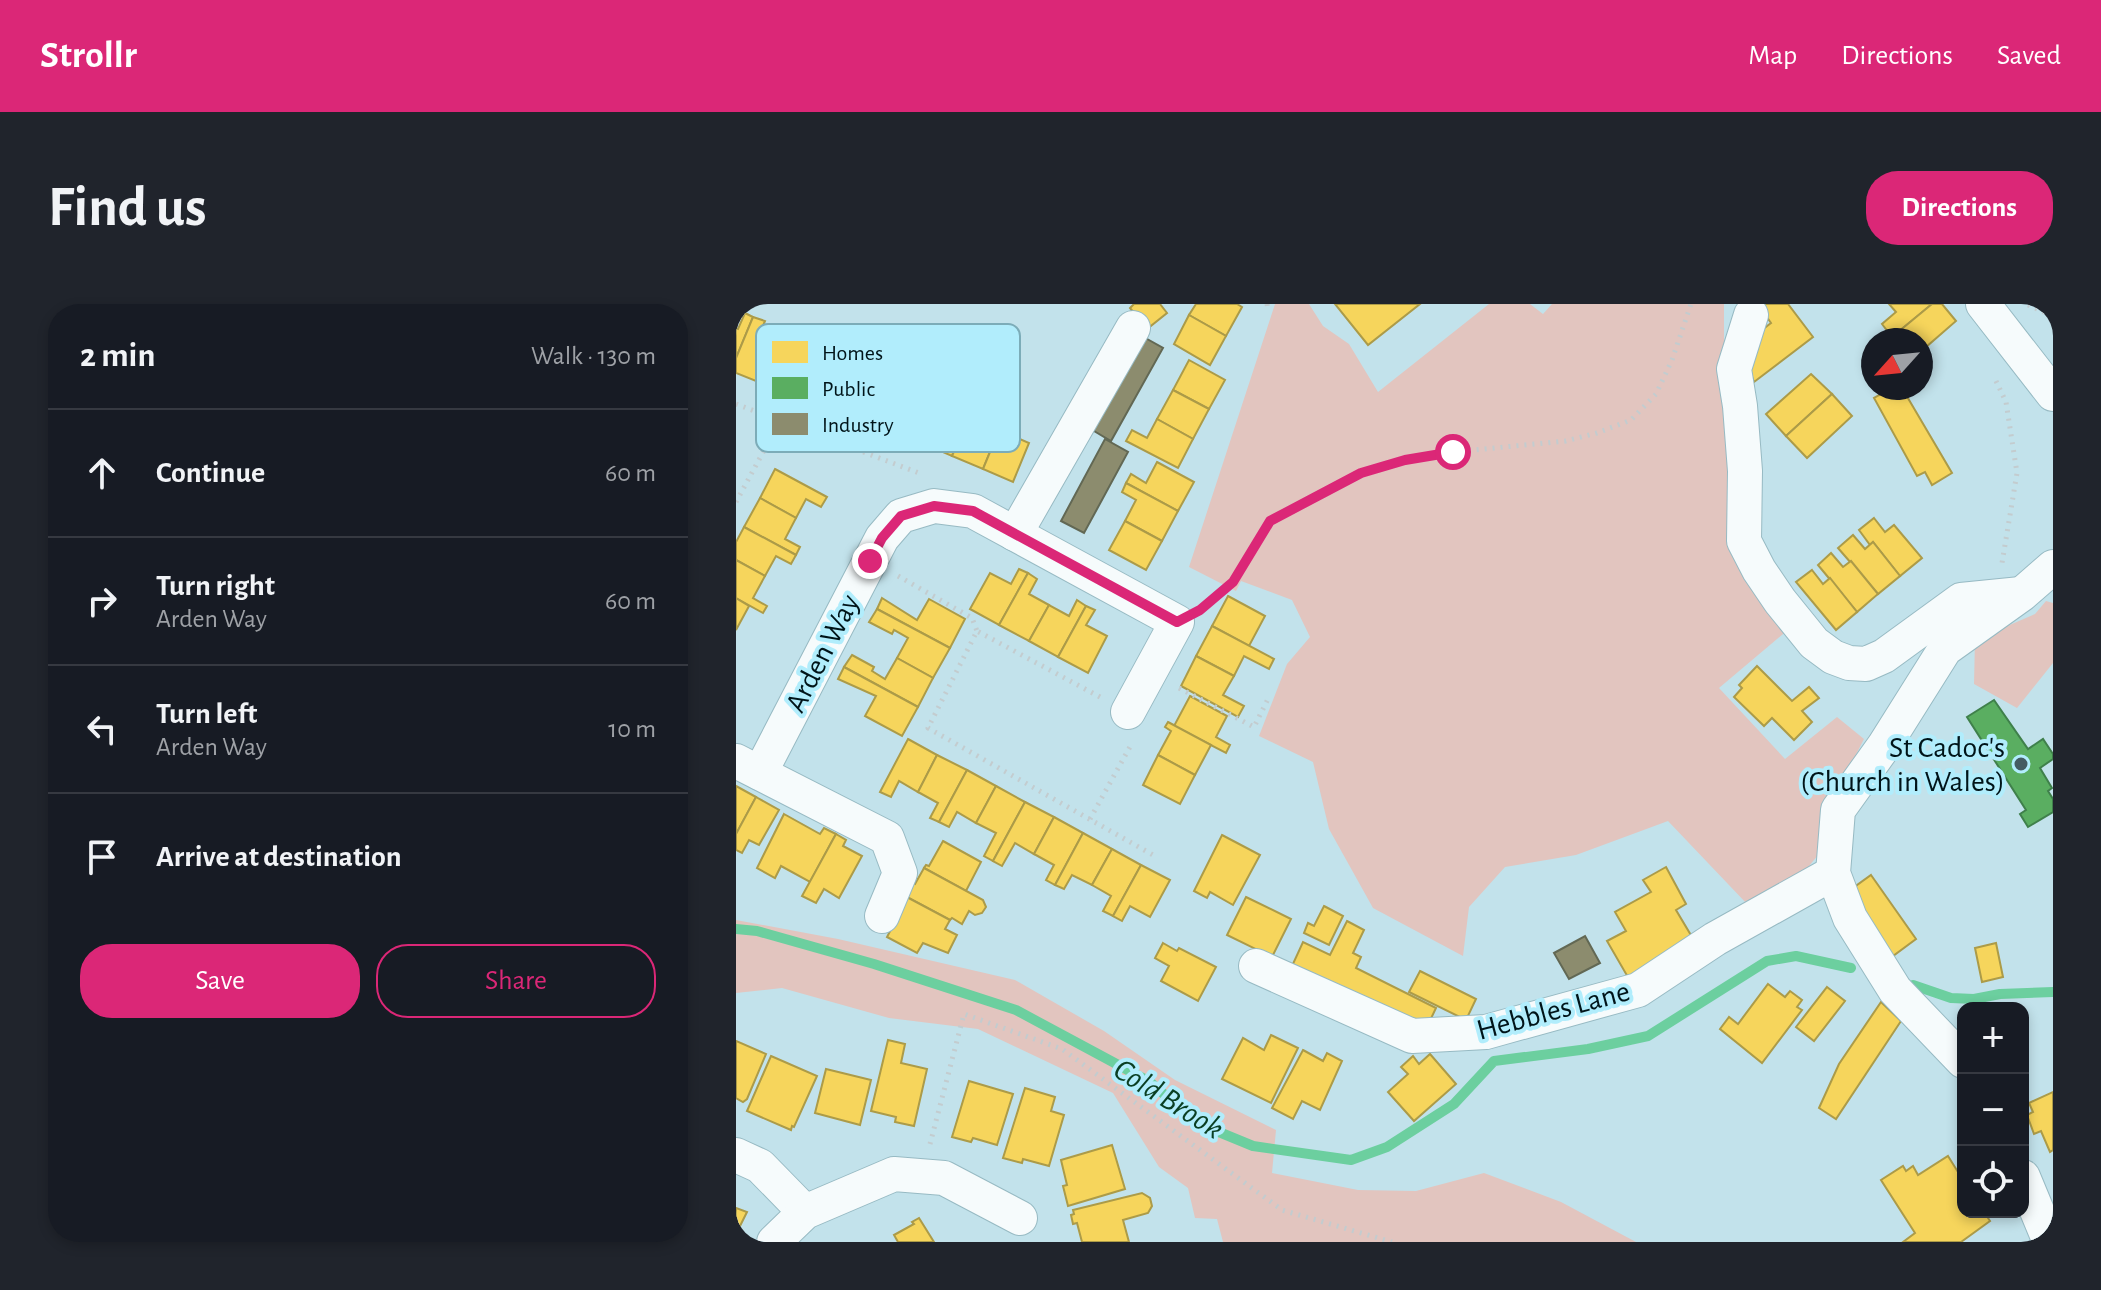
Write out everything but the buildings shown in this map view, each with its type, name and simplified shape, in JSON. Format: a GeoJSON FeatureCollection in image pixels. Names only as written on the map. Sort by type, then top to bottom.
{"type":"FeatureCollection","features":[{"type":"Feature","properties":{"kind":"street"},"geometry":{"type":"LineString","coordinates":[[1983,304],[2053,394]]}},
{"type":"Feature","properties":{"kind":"street"},"geometry":{"type":"LineString","coordinates":[[1751,315],[1734,369],[1745,471],[1744,541],[1780,601],[1814,643],[1833,657],[1866,664],[1884,656],[1961,600],[2022,594]]}},
{"type":"Feature","properties":{"kind":"street"},"geometry":{"type":"LineString","coordinates":[[1015,534],[1133,328]]}},
{"type":"Feature","properties":{"kind":"street","name":"Arden Way"},"geometry":{"type":"LineString","coordinates":[[748,767],[882,538],[901,516],[934,506],[973,511],[1177,622]]}},
{"type":"Feature","properties":{"kind":"street"},"geometry":{"type":"LineString","coordinates":[[1957,1055],[1895,990],[1850,918],[1833,873],[1838,810],[1884,746],[1945,649],[2022,594],[2053,567]]}},
{"type":"Feature","properties":{"kind":"street"},"geometry":{"type":"LineString","coordinates":[[1128,712],[1177,622]]}},
{"type":"Feature","properties":{"kind":"street"},"geometry":{"type":"LineString","coordinates":[[748,767],[887,838],[900,873],[882,916]]}},
{"type":"Feature","properties":{"kind":"street","name":"Hebbles Lane"},"geometry":{"type":"LineString","coordinates":[[1256,966],[1412,1036],[1486,1032],[1638,990],[1715,939],[1833,873]]}},
{"type":"Feature","properties":{"kind":"street"},"geometry":{"type":"LineString","coordinates":[[736,1155],[760,1166],[805,1212]]}},
{"type":"Feature","properties":{"kind":"street"},"geometry":{"type":"LineString","coordinates":[[774,1242],[805,1212],[894,1174],[944,1178],[1020,1218]]}},
{"type":"Feature","properties":{"kind":"street"},"geometry":{"type":"LineString","coordinates":[[2029,1187],[2048,1220]]}},
{"type":"Feature","properties":{"kind":"path"},"geometry":{"type":"LineString","coordinates":[[1177,622],[1200,610],[1233,582],[1270,521],[1361,473],[1405,460],[1453,452],[1566,441],[1631,420],[1656,394],[1672,360],[1691,304]]}},
{"type":"Feature","properties":{"kind":"path"},"geometry":{"type":"LineString","coordinates":[[2027,304],[2053,316]]}},
{"type":"Feature","properties":{"kind":"path"},"geometry":{"type":"LineString","coordinates":[[1994,377],[2006,402],[2017,473],[2000,573],[2022,594]]}},
{"type":"Feature","properties":{"kind":"path"},"geometry":{"type":"LineString","coordinates":[[736,404],[756,412]]}},
{"type":"Feature","properties":{"kind":"path"},"geometry":{"type":"LineString","coordinates":[[736,502],[763,452]]}},
{"type":"Feature","properties":{"kind":"path"},"geometry":{"type":"LineString","coordinates":[[863,452],[925,475]]}},
{"type":"Feature","properties":{"kind":"path"},"geometry":{"type":"LineString","coordinates":[[870,561],[972,618],[977,631],[1145,721],[1090,819]]}},
{"type":"Feature","properties":{"kind":"path"},"geometry":{"type":"LineString","coordinates":[[977,631],[928,728],[1153,855]]}},
{"type":"Feature","properties":{"kind":"path"},"geometry":{"type":"LineString","coordinates":[[1149,672],[1254,727],[1269,697]]}},
{"type":"Feature","properties":{"kind":"path"},"geometry":{"type":"LineString","coordinates":[[921,1176],[964,1014],[1062,1049],[1282,1210],[1392,1242]]}},
{"type":"Feature","properties":{"kind":"shaded area"},"geometry":{"type":"Polygon","coordinates":[[[1275,304],[1309,304],[1323,326],[1349,344],[1378,392],[1489,304],[1530,304],[1543,314],[1552,304],[1724,304],[1724,363],[1735,487],[1789,629],[1719,688],[1785,759],[1837,717],[1864,739],[1826,813],[1819,854],[1804,872],[1748,905],[1668,821],[1576,855],[1505,867],[1469,907],[1463,956],[1373,908],[1329,829],[1313,762],[1259,736],[1287,664],[1310,637],[1292,600],[1241,581],[1236,591],[1189,567],[1275,304]]]}},
{"type":"Feature","properties":{"kind":"shaded area"},"geometry":{"type":"Polygon","coordinates":[[[2046,601],[2053,603],[2053,663],[2017,708],[1974,684],[1975,640],[2035,614],[2046,601]]]}},
{"type":"Feature","properties":{"kind":"shaded area"},"geometry":{"type":"Polygon","coordinates":[[[736,920],[838,939],[1015,980],[1104,1031],[1175,1080],[1276,1130],[1272,1173],[1358,1190],[1416,1191],[1484,1173],[1561,1202],[1636,1242],[1223,1242],[1217,1219],[1195,1218],[1188,1188],[1159,1167],[1113,1093],[978,1029],[889,1018],[782,988],[736,993],[736,920]]]}},
{"type":"Feature","properties":{"kind":"waterway","name":"Cold Brook"},"geometry":{"type":"LineString","coordinates":[[736,929],[757,931],[874,964],[1016,1010],[1150,1082],[1197,1123],[1253,1146],[1351,1160],[1387,1147],[1454,1104],[1494,1061],[1588,1049],[1648,1036],[1767,961],[1796,956],[1851,968]]}},
{"type":"Feature","properties":{"kind":"waterway","name":"Cold Brook"},"geometry":{"type":"LineString","coordinates":[[1913,985],[1951,998],[2053,992]]}},
{"type":"Feature","properties":{"kind":"place","name":"St Cadoc's (Church in Wales)"},"geometry":{"type":"Point","coordinates":[2021,764]}},
{"type":"Feature","properties":{"kind":"route"},"geometry":{"type":"LineString","coordinates":[[870,561],[882,538],[901,516],[934,506],[973,511],[1177,622],[1200,610],[1233,582],[1270,521],[1361,473],[1405,460],[1453,452]]}}]}
